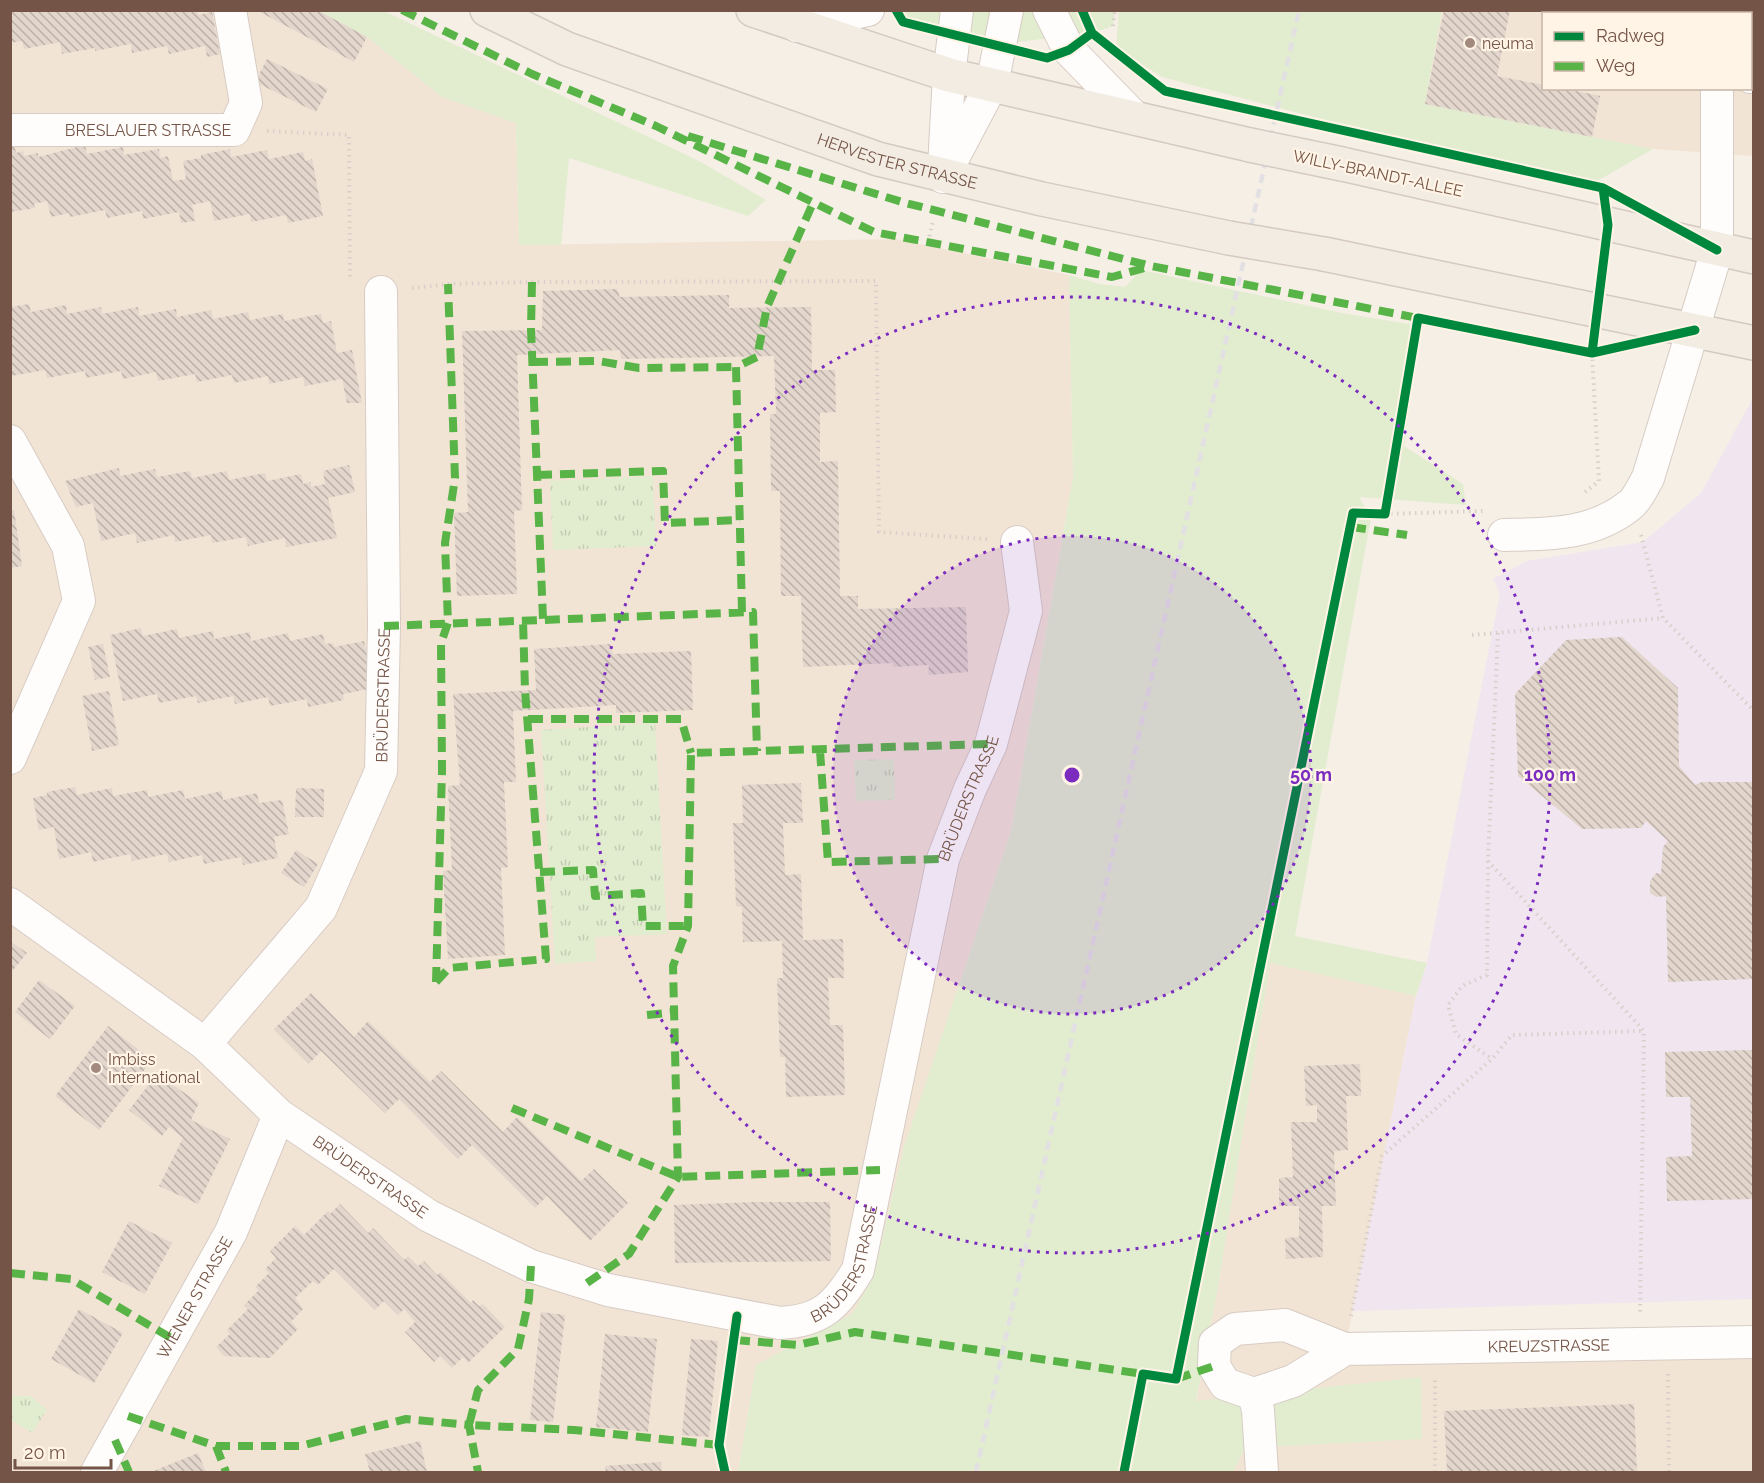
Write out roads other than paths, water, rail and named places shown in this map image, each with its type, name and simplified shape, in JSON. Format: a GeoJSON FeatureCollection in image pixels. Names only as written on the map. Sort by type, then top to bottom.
{"type":"FeatureCollection","features":[{"type":"Feature","properties":{"kind":"main road","name":"HERVESTER STRASSE"},"geometry":{"type":"LineString","coordinates":[[487,10],[567,49],[878,159],[943,177],[1229,238],[1324,254],[1695,330]]}},
{"type":"Feature","properties":{"kind":"main road"},"geometry":{"type":"LineString","coordinates":[[753,10],[949,75],[992,84]]}},
{"type":"Feature","properties":{"kind":"main road","name":"WILLY-BRANDT-ALLEE"},"geometry":{"type":"LineString","coordinates":[[992,84],[1250,145],[1754,257]]}},
{"type":"Feature","properties":{"kind":"main road"},"geometry":{"type":"LineString","coordinates":[[1695,330],[1754,343]]}},
{"type":"Feature","properties":{"kind":"street","name":"BRESLAUER STRASSE"},"geometry":{"type":"LineString","coordinates":[[10,130],[234,130],[246,103],[230,10]]}},
{"type":"Feature","properties":{"kind":"street"},"geometry":{"type":"LineString","coordinates":[[797,26],[868,10]]}},
{"type":"Feature","properties":{"kind":"street"},"geometry":{"type":"LineString","coordinates":[[943,177],[949,75],[957,10]]}},
{"type":"Feature","properties":{"kind":"street"},"geometry":{"type":"LineString","coordinates":[[943,177],[992,84],[1007,10]]}},
{"type":"Feature","properties":{"kind":"street"},"geometry":{"type":"LineString","coordinates":[[1049,10],[1069,50],[1135,118]]}},
{"type":"Feature","properties":{"kind":"street"},"geometry":{"type":"LineString","coordinates":[[1504,536],[1567,533],[1600,524],[1632,504],[1648,478],[1695,330],[1717,250],[1717,90]]}},
{"type":"Feature","properties":{"kind":"street","name":"BRÜDERSTRASSE"},"geometry":{"type":"LineString","coordinates":[[205,1044],[321,908],[381,771],[384,626],[381,292]]}},
{"type":"Feature","properties":{"kind":"street"},"geometry":{"type":"LineString","coordinates":[[10,441],[68,546],[79,601],[10,758]]}},
{"type":"Feature","properties":{"kind":"street","name":"BRÜDERSTRASSE"},"geometry":{"type":"LineString","coordinates":[[10,904],[205,1044],[279,1115],[429,1216],[531,1266],[608,1290],[780,1323],[801,1322],[839,1301],[858,1270],[943,859],[970,789],[991,744],[1026,611],[1017,542]]}},
{"type":"Feature","properties":{"kind":"street","name":"WIENER STRASSE"},"geometry":{"type":"LineString","coordinates":[[97,1473],[231,1232],[279,1115]]}},
{"type":"Feature","properties":{"kind":"street","name":"KREUZSTRASSE"},"geometry":{"type":"LineString","coordinates":[[1254,1394],[1225,1384],[1214,1366],[1215,1343],[1235,1329],[1285,1325],[1345,1349],[1754,1342]]}},
{"type":"Feature","properties":{"kind":"street"},"geometry":{"type":"LineString","coordinates":[[1262,1473],[1258,1410],[1254,1394],[1293,1381],[1345,1349]]}},
{"type":"Feature","properties":{"kind":"railway"},"geometry":{"type":"LineString","coordinates":[[976,1472],[1299,10]]}},
{"type":"Feature","properties":{"kind":"place","name":"neuma"},"geometry":{"type":"Point","coordinates":[1470,43]}},
{"type":"Feature","properties":{"kind":"place","name":"Imbiss International"},"geometry":{"type":"Point","coordinates":[96,1068]}}]}
